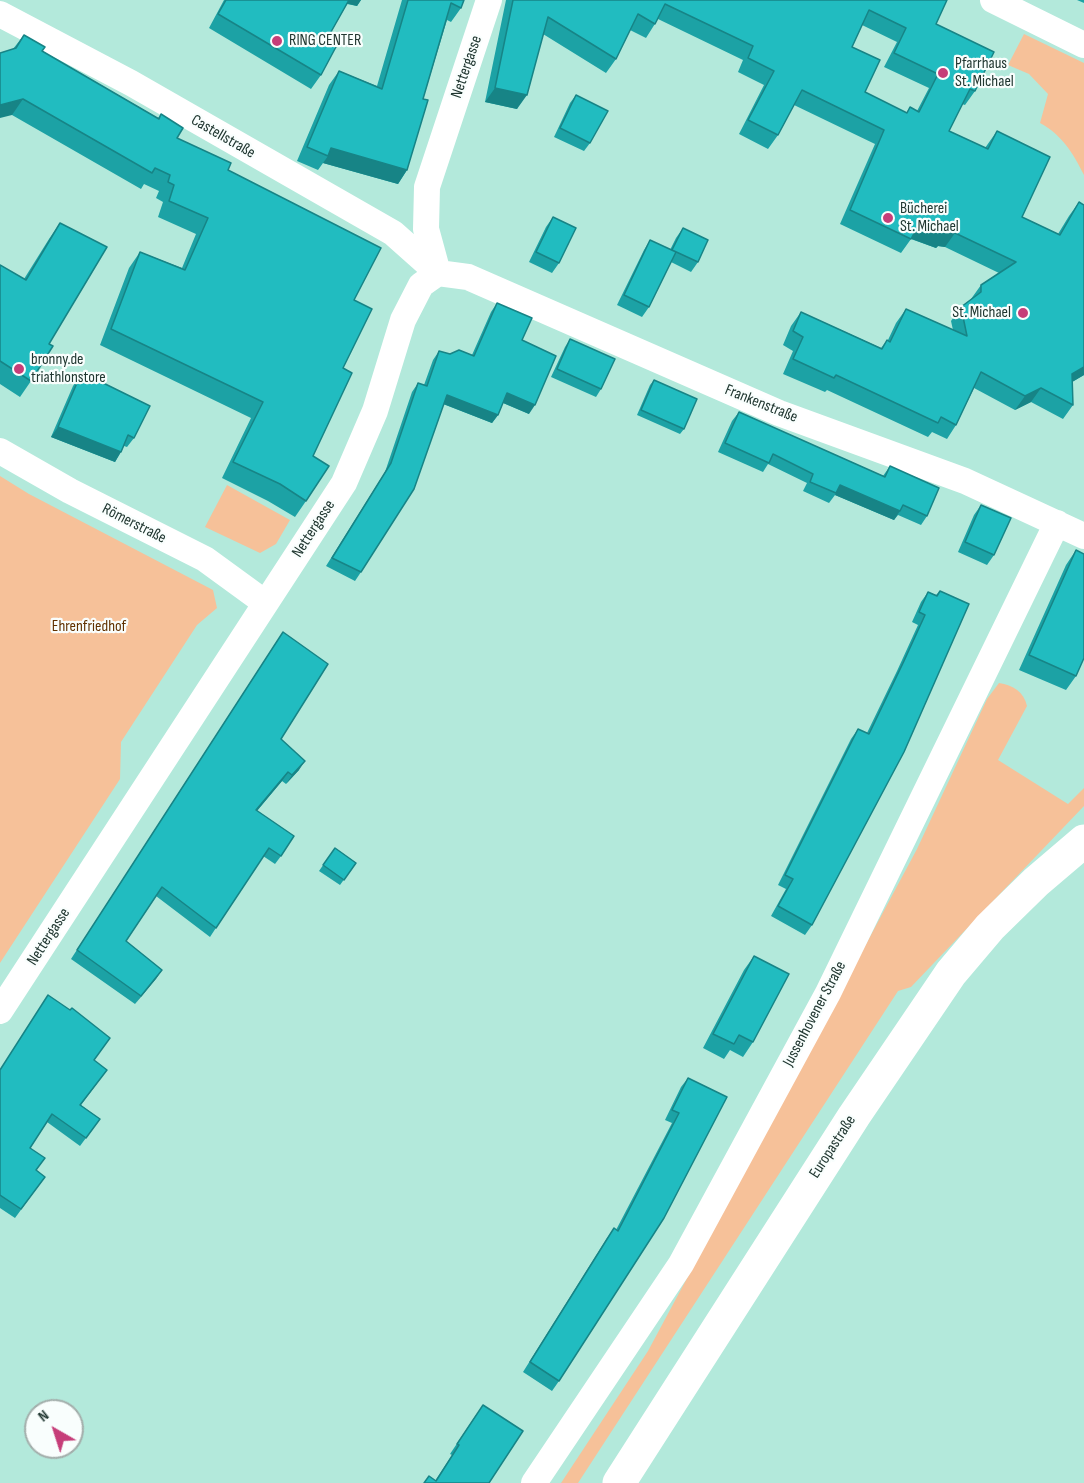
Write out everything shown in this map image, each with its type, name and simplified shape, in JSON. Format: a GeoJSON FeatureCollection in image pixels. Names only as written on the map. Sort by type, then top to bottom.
{"type":"FeatureCollection","features":[{"type":"Feature","properties":{"kind":"main road","name":"Europastraße"},"geometry":{"type":"LineString","coordinates":[[619,1483],[854,1116],[951,973],[1006,912],[1084,841]]}},
{"type":"Feature","properties":{"kind":"street"},"geometry":{"type":"LineString","coordinates":[[0,12],[6,0]]}},
{"type":"Feature","properties":{"kind":"street","name":"Nettergasse"},"geometry":{"type":"LineString","coordinates":[[0,1011],[264,602],[344,483],[375,411],[403,320],[421,285],[438,273],[426,229],[427,187],[489,0]]}},
{"type":"Feature","properties":{"kind":"street"},"geometry":{"type":"LineString","coordinates":[[993,0],[1084,45]]}},
{"type":"Feature","properties":{"kind":"street","name":"Castellstraße"},"geometry":{"type":"LineString","coordinates":[[0,12],[131,83],[393,233],[438,273]]}},
{"type":"Feature","properties":{"kind":"street","name":"Frankenstraße"},"geometry":{"type":"LineString","coordinates":[[438,273],[468,277],[779,413],[965,481],[1084,536]]}},
{"type":"Feature","properties":{"kind":"street","name":"Römerstraße"},"geometry":{"type":"LineString","coordinates":[[0,451],[70,491],[205,559],[264,602]]}},
{"type":"Feature","properties":{"kind":"street","name":"Jussenhovener Straße"},"geometry":{"type":"LineString","coordinates":[[534,1483],[681,1264],[828,993],[1057,523]]}},
{"type":"Feature","properties":{"kind":"green space"},"geometry":{"type":"Polygon","coordinates":[[[1024,34],[1084,63],[1084,175],[1066,145],[1055,133],[1040,123],[1048,94],[1029,74],[1008,65],[1024,34]]]}},
{"type":"Feature","properties":{"kind":"green space","name":"Ehrenfriedhof"},"geometry":{"type":"Polygon","coordinates":[[[0,476],[29,494],[213,590],[217,608],[197,625],[121,742],[120,779],[0,963],[0,476]]]}},
{"type":"Feature","properties":{"kind":"green space"},"geometry":{"type":"Polygon","coordinates":[[[227,485],[290,520],[276,544],[260,553],[205,527],[227,485]]]}},
{"type":"Feature","properties":{"kind":"green space"},"geometry":{"type":"Polygon","coordinates":[[[999,683],[1017,690],[1027,706],[998,760],[1068,804],[1084,788],[1084,806],[911,987],[898,991],[578,1483],[561,1483],[648,1351],[917,849],[987,699],[999,683]]]}},
{"type":"Feature","properties":{"kind":"building","name":"RING CENTER"},"geometry":{"type":"Polygon","coordinates":[[[226,0],[349,0],[327,39],[337,45],[321,75],[218,14],[226,0]]]}},
{"type":"Feature","properties":{"kind":"building"},"geometry":{"type":"Polygon","coordinates":[[[408,0],[464,0],[461,8],[451,3],[423,99],[428,100],[407,170],[331,148],[328,156],[307,147],[339,71],[382,89],[408,0]]]}},
{"type":"Feature","properties":{"kind":"building"},"geometry":{"type":"Polygon","coordinates":[[[513,0],[947,0],[936,24],[994,52],[975,91],[970,89],[949,131],[988,149],[997,131],[1050,157],[1022,217],[1060,235],[1079,202],[1084,205],[1084,367],[1072,374],[1073,405],[1041,388],[1025,396],[981,372],[956,425],[941,417],[938,423],[836,375],[834,378],[793,359],[803,337],[793,331],[801,312],[882,349],[887,340],[890,342],[906,309],[967,336],[961,307],[981,292],[981,285],[1016,262],[955,233],[947,231],[946,234],[919,224],[911,239],[850,210],[884,130],[802,90],[778,135],[748,120],[774,71],[748,58],[753,46],[665,4],[655,24],[638,14],[616,59],[548,17],[527,95],[495,88],[513,0]],[[869,10],[852,47],[880,60],[865,92],[907,113],[910,107],[919,112],[938,74],[894,53],[906,28],[869,10]]]}},
{"type":"Feature","properties":{"kind":"building"},"geometry":{"type":"Polygon","coordinates":[[[24,35],[45,47],[42,51],[159,119],[161,114],[183,128],[177,138],[231,163],[228,170],[381,248],[354,300],[372,309],[343,368],[352,373],[313,456],[329,466],[306,501],[280,484],[233,462],[263,402],[111,329],[140,252],[185,270],[208,218],[169,201],[174,185],[168,182],[170,175],[155,168],[152,173],[23,99],[0,105],[0,53],[16,48],[24,35]]]}},
{"type":"Feature","properties":{"kind":"building"},"geometry":{"type":"Polygon","coordinates":[[[576,95],[608,111],[590,143],[560,128],[576,95]]]}},
{"type":"Feature","properties":{"kind":"building"},"geometry":{"type":"Polygon","coordinates":[[[553,217],[576,228],[559,263],[536,252],[553,217]]]}},
{"type":"Feature","properties":{"kind":"building"},"geometry":{"type":"Polygon","coordinates":[[[60,223],[107,247],[49,344],[53,346],[31,381],[0,361],[0,265],[26,280],[60,223]]]}},
{"type":"Feature","properties":{"kind":"building"},"geometry":{"type":"Polygon","coordinates":[[[683,228],[708,240],[698,262],[672,250],[683,228]]]}},
{"type":"Feature","properties":{"kind":"building"},"geometry":{"type":"Polygon","coordinates":[[[650,240],[676,252],[649,307],[624,295],[650,240]]]}},
{"type":"Feature","properties":{"kind":"building"},"geometry":{"type":"Polygon","coordinates":[[[497,303],[532,318],[522,340],[556,356],[535,405],[507,393],[498,415],[447,395],[414,489],[361,572],[332,558],[391,463],[418,383],[427,386],[439,351],[450,354],[459,350],[474,356],[497,303]]]}},
{"type":"Feature","properties":{"kind":"building"},"geometry":{"type":"Polygon","coordinates":[[[570,339],[615,359],[601,389],[557,369],[570,339]]]}},
{"type":"Feature","properties":{"kind":"building"},"geometry":{"type":"Polygon","coordinates":[[[80,376],[88,380],[89,376],[150,406],[134,438],[128,435],[121,452],[58,427],[80,376]]]}},
{"type":"Feature","properties":{"kind":"building"},"geometry":{"type":"Polygon","coordinates":[[[654,380],[697,399],[684,429],[641,410],[654,380]]]}},
{"type":"Feature","properties":{"kind":"building"},"geometry":{"type":"Polygon","coordinates":[[[739,412],[885,477],[890,466],[939,488],[927,516],[903,505],[900,511],[840,485],[836,493],[810,482],[813,474],[773,454],[769,463],[725,443],[739,412]]]}},
{"type":"Feature","properties":{"kind":"building"},"geometry":{"type":"Polygon","coordinates":[[[981,505],[1011,518],[994,555],[965,542],[981,505]]]}},
{"type":"Feature","properties":{"kind":"building"},"geometry":{"type":"Polygon","coordinates":[[[1076,550],[1084,554],[1084,658],[1076,676],[1029,655],[1076,550]]]}},
{"type":"Feature","properties":{"kind":"building"},"geometry":{"type":"Polygon","coordinates":[[[940,591],[969,604],[904,752],[812,925],[778,906],[793,879],[785,875],[858,729],[869,734],[925,615],[919,612],[928,592],[937,596],[940,591]]]}},
{"type":"Feature","properties":{"kind":"building"},"geometry":{"type":"Polygon","coordinates":[[[283,632],[328,664],[281,739],[305,761],[292,775],[288,772],[256,810],[294,836],[281,856],[269,848],[216,928],[162,887],[126,941],[162,970],[141,996],[77,950],[283,632]]]}},
{"type":"Feature","properties":{"kind":"building"},"geometry":{"type":"Polygon","coordinates":[[[335,848],[356,863],[344,880],[323,865],[335,848]]]}},
{"type":"Feature","properties":{"kind":"building"},"geometry":{"type":"Polygon","coordinates":[[[754,956],[789,974],[753,1042],[739,1035],[734,1044],[713,1034],[754,956]]]}},
{"type":"Feature","properties":{"kind":"building"},"geometry":{"type":"Polygon","coordinates":[[[48,995],[70,1010],[72,1008],[110,1038],[94,1060],[107,1070],[80,1105],[100,1119],[86,1138],[52,1114],[30,1148],[45,1158],[36,1170],[45,1177],[21,1209],[0,1195],[0,1070],[48,995]]]}},
{"type":"Feature","properties":{"kind":"building"},"geometry":{"type":"Polygon","coordinates":[[[688,1078],[727,1097],[664,1218],[559,1381],[530,1362],[614,1228],[618,1231],[679,1113],[672,1110],[688,1078]]]}},
{"type":"Feature","properties":{"kind":"building"},"geometry":{"type":"Polygon","coordinates":[[[483,1405],[523,1431],[489,1483],[424,1483],[429,1476],[436,1481],[483,1405]]]}},
{"type":"Feature","properties":{"kind":"place","name":"RING CENTER"},"geometry":{"type":"Point","coordinates":[277,41]}},
{"type":"Feature","properties":{"kind":"place","name":"Pfarrhaus St. Michael"},"geometry":{"type":"Point","coordinates":[943,73]}},
{"type":"Feature","properties":{"kind":"place","name":"Bücherei St. Michael"},"geometry":{"type":"Point","coordinates":[888,218]}},
{"type":"Feature","properties":{"kind":"place","name":"St. Michael"},"geometry":{"type":"Point","coordinates":[1023,313]}},
{"type":"Feature","properties":{"kind":"place","name":"bronny.de triathlonstore"},"geometry":{"type":"Point","coordinates":[19,369]}}]}
